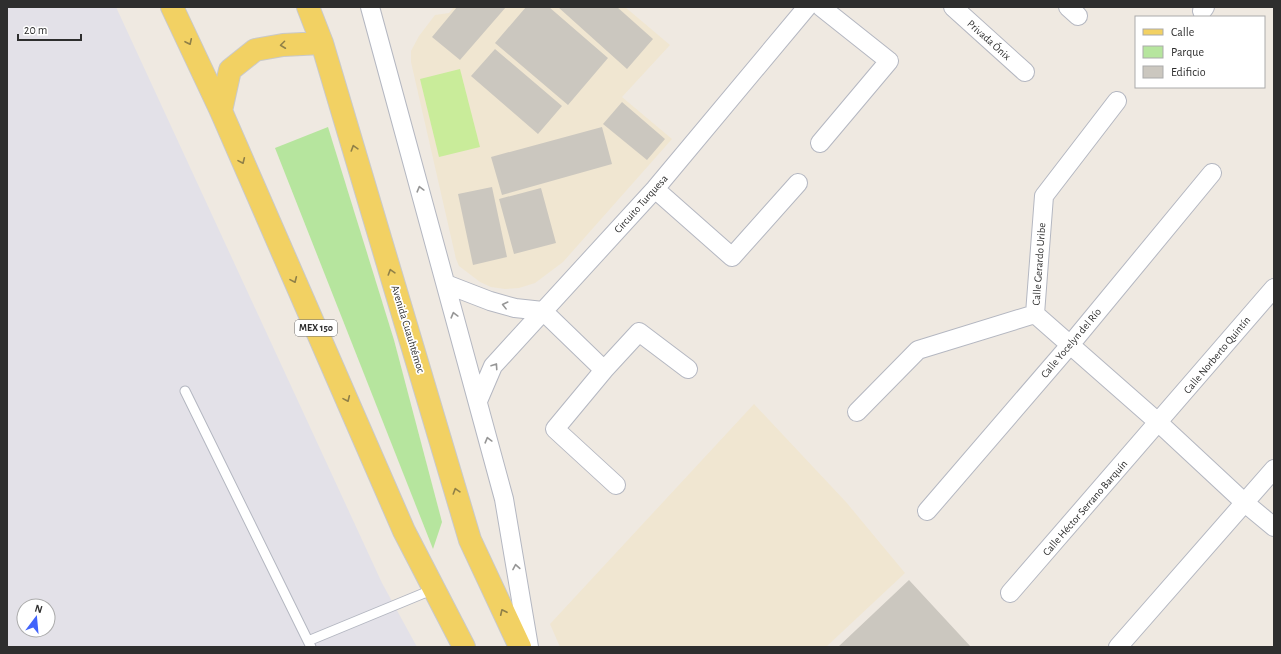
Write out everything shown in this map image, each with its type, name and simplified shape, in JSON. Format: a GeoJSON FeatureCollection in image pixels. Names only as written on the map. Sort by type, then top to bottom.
{"type":"FeatureCollection","features":[{"type":"Feature","properties":{"kind":"main road","name":"MEX 150"},"geometry":{"type":"LineString","coordinates":[[172,7],[221,111],[404,531],[464,647]]}},
{"type":"Feature","properties":{"kind":"main road","name":"Avenida Cuauhtémoc"},"geometry":{"type":"LineString","coordinates":[[308,7],[322,43],[470,540],[520,647]]}},
{"type":"Feature","properties":{"kind":"main road"},"geometry":{"type":"LineString","coordinates":[[221,111],[230,70],[255,50],[283,45],[322,43]]}},
{"type":"Feature","properties":{"kind":"street"},"geometry":{"type":"LineString","coordinates":[[370,7],[504,499],[529,647]]}},
{"type":"Feature","properties":{"kind":"street","name":"Circuito Turquesa"},"geometry":{"type":"LineString","coordinates":[[478,401],[493,366],[655,189],[807,7]]}},
{"type":"Feature","properties":{"kind":"street"},"geometry":{"type":"LineString","coordinates":[[820,7],[889,61],[820,143]]}},
{"type":"Feature","properties":{"kind":"street","name":"Privada Ónix"},"geometry":{"type":"LineString","coordinates":[[953,7],[1025,72]]}},
{"type":"Feature","properties":{"kind":"street","name":"Calle Gerardo Uribe"},"geometry":{"type":"LineString","coordinates":[[857,412],[918,350],[1035,314],[1044,196],[1116,102]]}},
{"type":"Feature","properties":{"kind":"street","name":"Calle Yocelyn del Río"},"geometry":{"type":"LineString","coordinates":[[926,511],[1070,345],[1212,173]]}},
{"type":"Feature","properties":{"kind":"street"},"geometry":{"type":"LineString","coordinates":[[655,189],[732,257],[798,183]]}},
{"type":"Feature","properties":{"kind":"street"},"geometry":{"type":"LineString","coordinates":[[446,284],[490,301],[515,308],[543,311],[604,370]]}},
{"type":"Feature","properties":{"kind":"street","name":"Calle Norberto Quintín"},"geometry":{"type":"LineString","coordinates":[[1159,423],[1274,288]]}},
{"type":"Feature","properties":{"kind":"street"},"geometry":{"type":"LineString","coordinates":[[1035,314],[1159,423],[1245,503],[1274,527]]}},
{"type":"Feature","properties":{"kind":"street"},"geometry":{"type":"LineString","coordinates":[[616,485],[555,429],[604,370],[639,332],[688,369]]}},
{"type":"Feature","properties":{"kind":"street","name":"Calle Héctor Serrano Barquín"},"geometry":{"type":"LineString","coordinates":[[1010,593],[1159,423]]}},
{"type":"Feature","properties":{"kind":"street"},"geometry":{"type":"LineString","coordinates":[[1118,647],[1274,469]]}},
{"type":"Feature","properties":{"kind":"lane"},"geometry":{"type":"LineString","coordinates":[[185,391],[309,644],[434,589]]}},
{"type":"Feature","properties":{"kind":"shaded area"},"geometry":{"type":"Polygon","coordinates":[[[7,7],[116,7],[382,583],[417,647],[7,647],[7,7]]]}},
{"type":"Feature","properties":{"kind":"shaded area"},"geometry":{"type":"Polygon","coordinates":[[[454,7],[625,7],[670,45],[622,97],[672,139],[563,262],[535,283],[519,288],[505,289],[491,287],[480,282],[459,266],[456,259],[411,62],[411,51],[419,36],[435,15],[449,13],[454,7]]]}},
{"type":"Feature","properties":{"kind":"shaded area"},"geometry":{"type":"Polygon","coordinates":[[[754,404],[846,502],[905,573],[826,647],[560,647],[550,624],[754,404]]]}},
{"type":"Feature","properties":{"kind":"green space"},"geometry":{"type":"Polygon","coordinates":[[[460,69],[480,147],[439,157],[420,79],[460,69]]]}},
{"type":"Feature","properties":{"kind":"green space"},"geometry":{"type":"Polygon","coordinates":[[[328,127],[394,340],[442,522],[433,549],[275,148],[328,127]]]}},
{"type":"Feature","properties":{"kind":"building"},"geometry":{"type":"Polygon","coordinates":[[[457,7],[506,7],[460,60],[432,37],[457,7]]]}},
{"type":"Feature","properties":{"kind":"building"},"geometry":{"type":"Polygon","coordinates":[[[526,7],[549,7],[608,58],[568,105],[495,43],[526,7]]]}},
{"type":"Feature","properties":{"kind":"building"},"geometry":{"type":"Polygon","coordinates":[[[558,7],[617,7],[653,39],[627,69],[558,7]]]}},
{"type":"Feature","properties":{"kind":"building"},"geometry":{"type":"Polygon","coordinates":[[[495,49],[562,106],[538,134],[471,76],[495,49]]]}},
{"type":"Feature","properties":{"kind":"building"},"geometry":{"type":"Polygon","coordinates":[[[622,102],[665,139],[647,160],[603,124],[622,102]]]}},
{"type":"Feature","properties":{"kind":"building"},"geometry":{"type":"Polygon","coordinates":[[[602,127],[612,164],[502,195],[491,157],[602,127]]]}},
{"type":"Feature","properties":{"kind":"building"},"geometry":{"type":"Polygon","coordinates":[[[492,187],[507,257],[473,265],[458,194],[492,187]]]}},
{"type":"Feature","properties":{"kind":"building"},"geometry":{"type":"Polygon","coordinates":[[[541,188],[556,243],[514,254],[499,199],[541,188]]]}},
{"type":"Feature","properties":{"kind":"building"},"geometry":{"type":"Polygon","coordinates":[[[909,580],[971,647],[838,647],[909,580]]]}}]}
